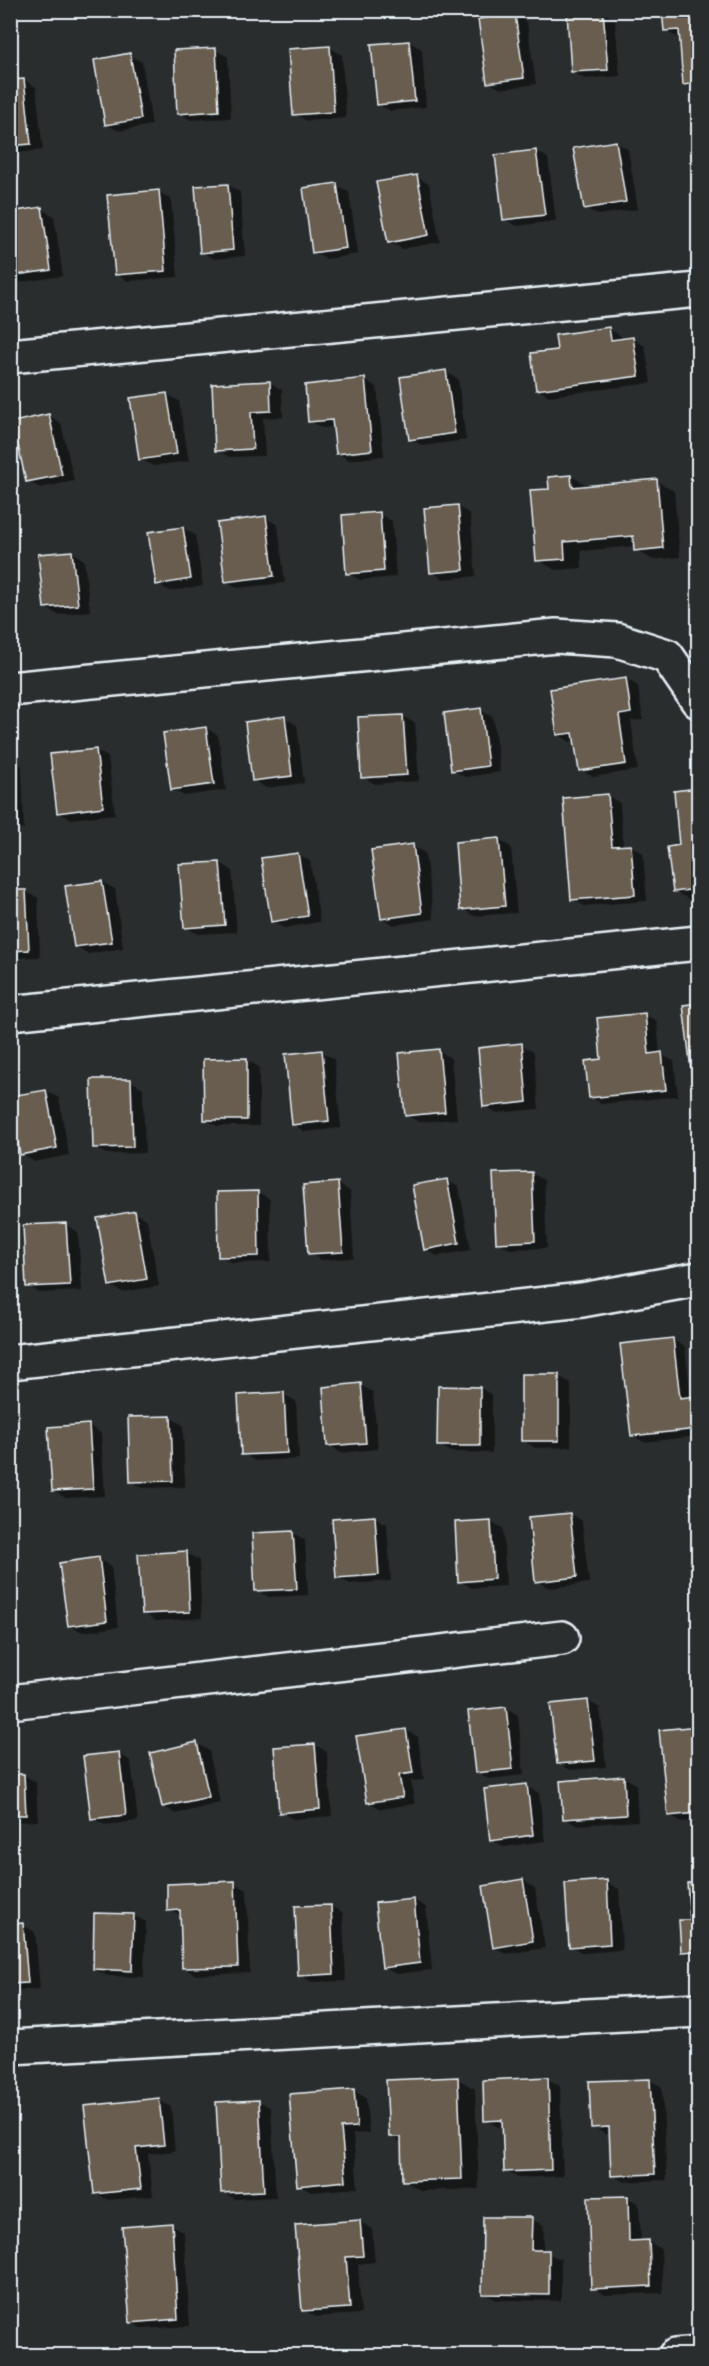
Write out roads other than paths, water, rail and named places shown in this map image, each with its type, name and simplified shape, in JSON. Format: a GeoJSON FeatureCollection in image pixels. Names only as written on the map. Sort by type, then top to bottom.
{"type":"FeatureCollection","features":[{"type":"Feature","properties":{"kind":"street"},"geometry":{"type":"LineString","coordinates":[[10,356],[699,290]]}},
{"type":"Feature","properties":{"kind":"street"},"geometry":{"type":"LineString","coordinates":[[10,689],[556,636],[617,640],[667,656],[699,701]]}},
{"type":"Feature","properties":{"kind":"street"},"geometry":{"type":"LineString","coordinates":[[10,1013],[699,943]]}},
{"type":"Feature","properties":{"kind":"street"},"geometry":{"type":"LineString","coordinates":[[10,1362],[582,1300],[699,1279]]}},
{"type":"Feature","properties":{"kind":"street"},"geometry":{"type":"LineString","coordinates":[[10,1702],[562,1638]]}},
{"type":"Feature","properties":{"kind":"street"},"geometry":{"type":"LineString","coordinates":[[10,2047],[699,2010]]}},
{"type":"Feature","properties":{"kind":"street"},"geometry":{"type":"LineString","coordinates":[[675,2355],[699,2354]]}}]}
